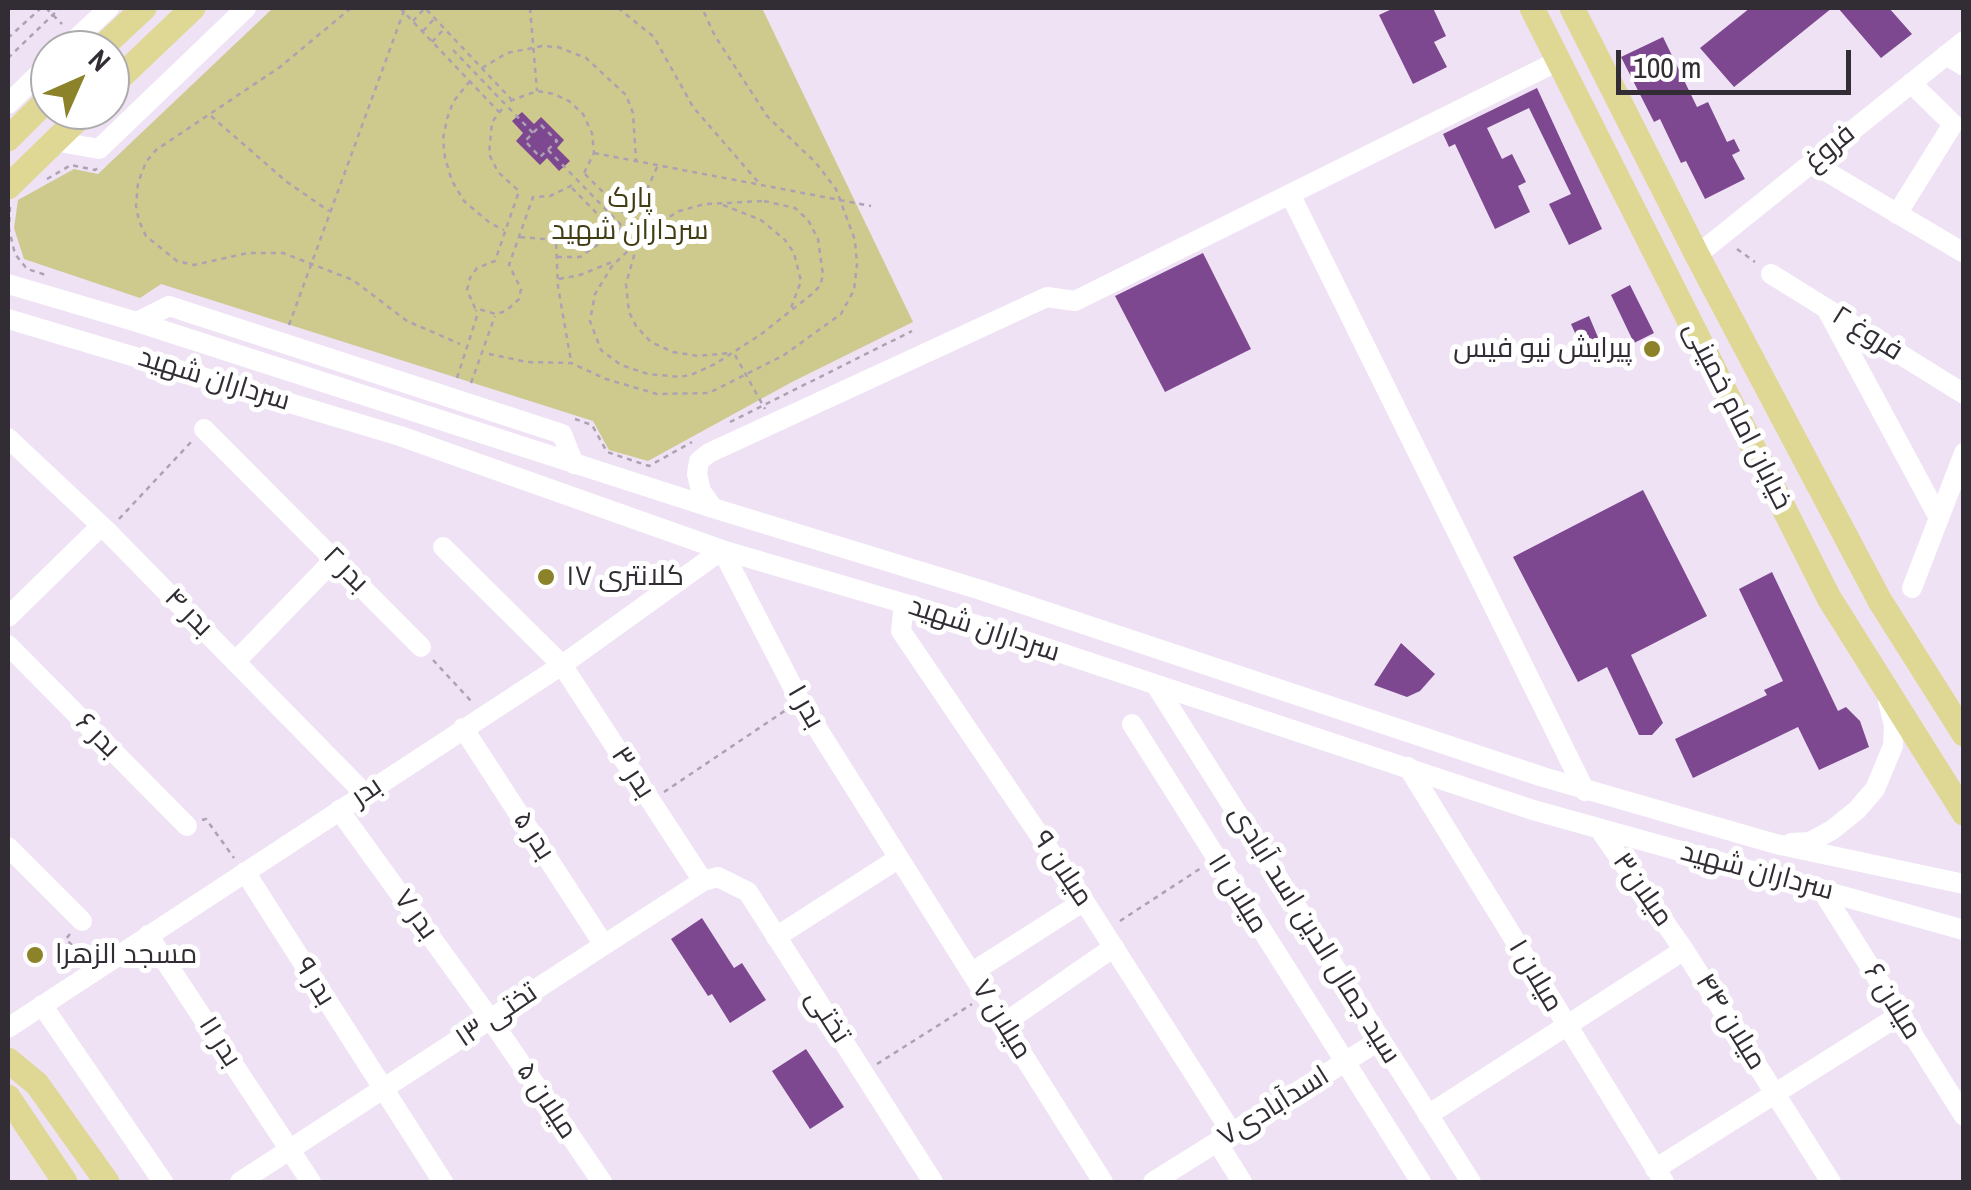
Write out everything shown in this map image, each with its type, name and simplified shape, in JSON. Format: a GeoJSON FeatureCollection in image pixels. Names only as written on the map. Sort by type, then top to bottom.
{"type":"FeatureCollection","features":[{"type":"Feature","properties":{"kind":"main road"},"geometry":{"type":"LineString","coordinates":[[120,30],[144,8]]}},
{"type":"Feature","properties":{"kind":"main road"},"geometry":{"type":"LineString","coordinates":[[130,69],[193,8]]}},
{"type":"Feature","properties":{"kind":"main road","name":"خیابان امام خمینی"},"geometry":{"type":"LineString","coordinates":[[1532,8],[1829,598],[1878,682],[1964,813]]}},
{"type":"Feature","properties":{"kind":"main road","name":"خیابان امام خمینی"},"geometry":{"type":"LineString","coordinates":[[1572,8],[1696,255],[1880,601],[1964,734]]}},
{"type":"Feature","properties":{"kind":"main road"},"geometry":{"type":"LineString","coordinates":[[1573,93],[1606,77]]}},
{"type":"Feature","properties":{"kind":"main road"},"geometry":{"type":"LineString","coordinates":[[8,139],[30,117]]}},
{"type":"Feature","properties":{"kind":"main road"},"geometry":{"type":"LineString","coordinates":[[10,195],[65,130]]}},
{"type":"Feature","properties":{"kind":"main road"},"geometry":{"type":"LineString","coordinates":[[8,1060],[37,1084],[107,1182]]}},
{"type":"Feature","properties":{"kind":"main road"},"geometry":{"type":"LineString","coordinates":[[8,1097],[65,1182]]}},
{"type":"Feature","properties":{"kind":"street"},"geometry":{"type":"LineString","coordinates":[[85,30],[109,8]]}},
{"type":"Feature","properties":{"kind":"street"},"geometry":{"type":"LineString","coordinates":[[54,141],[100,149],[246,8]]}},
{"type":"Feature","properties":{"kind":"street","name":"فروغ"},"geometry":{"type":"LineString","coordinates":[[1696,255],[1911,84],[1955,61],[1964,40]]}},
{"type":"Feature","properties":{"kind":"street"},"geometry":{"type":"LineString","coordinates":[[713,508],[701,491],[697,474],[700,461],[768,414],[1047,297],[1075,301],[1558,61]]}},
{"type":"Feature","properties":{"kind":"street"},"geometry":{"type":"LineString","coordinates":[[8,104],[30,83]]}},
{"type":"Feature","properties":{"kind":"street"},"geometry":{"type":"LineString","coordinates":[[1897,214],[1953,124],[1911,84]]}},
{"type":"Feature","properties":{"kind":"street"},"geometry":{"type":"LineString","coordinates":[[1812,162],[1964,253]]}},
{"type":"Feature","properties":{"kind":"street"},"geometry":{"type":"LineString","coordinates":[[1290,194],[1586,790]]}},
{"type":"Feature","properties":{"kind":"street","name":"فروغ ۲"},"geometry":{"type":"LineString","coordinates":[[1771,274],[1964,394]]}},
{"type":"Feature","properties":{"kind":"street","name":"سرداران شهید"},"geometry":{"type":"LineString","coordinates":[[8,284],[981,590],[1543,778],[1776,844],[1964,884]]}},
{"type":"Feature","properties":{"kind":"street"},"geometry":{"type":"LineString","coordinates":[[138,322],[169,306],[562,434],[574,464]]}},
{"type":"Feature","properties":{"kind":"street"},"geometry":{"type":"LineString","coordinates":[[1826,308],[1938,518]]}},
{"type":"Feature","properties":{"kind":"street","name":"سرداران شهید"},"geometry":{"type":"LineString","coordinates":[[8,319],[400,436],[722,550],[974,624],[1534,810],[1964,930]]}},
{"type":"Feature","properties":{"kind":"street","name":"بدر ۲"},"geometry":{"type":"LineString","coordinates":[[204,429],[422,647]]}},
{"type":"Feature","properties":{"kind":"street","name":"بدر ۴"},"geometry":{"type":"LineString","coordinates":[[8,438],[104,529],[364,793]]}},
{"type":"Feature","properties":{"kind":"street"},"geometry":{"type":"LineString","coordinates":[[1912,588],[1964,453]]}},
{"type":"Feature","properties":{"kind":"street"},"geometry":{"type":"LineString","coordinates":[[8,617],[104,529]]}},
{"type":"Feature","properties":{"kind":"street","name":"بدر ۳"},"geometry":{"type":"LineString","coordinates":[[443,547],[562,665],[703,881]]}},
{"type":"Feature","properties":{"kind":"street","name":"بدر"},"geometry":{"type":"LineString","coordinates":[[8,1028],[562,665],[722,550]]}},
{"type":"Feature","properties":{"kind":"street","name":"بدر ۱"},"geometry":{"type":"LineString","coordinates":[[722,550],[800,701],[899,858]]}},
{"type":"Feature","properties":{"kind":"street"},"geometry":{"type":"LineString","coordinates":[[235,662],[334,560]]}},
{"type":"Feature","properties":{"kind":"street"},"geometry":{"type":"LineString","coordinates":[[974,624],[981,590]]}},
{"type":"Feature","properties":{"kind":"street","name":"میلان ۹"},"geometry":{"type":"LineString","coordinates":[[904,604],[901,631],[1108,940],[1225,1138],[1242,1182]]}},
{"type":"Feature","properties":{"kind":"street","name":"بدر ۶"},"geometry":{"type":"LineString","coordinates":[[8,645],[187,826]]}},
{"type":"Feature","properties":{"kind":"street"},"geometry":{"type":"LineString","coordinates":[[1776,844],[1810,842],[1857,810],[1875,789],[1893,746],[1894,726],[1891,708],[1878,682]]}},
{"type":"Feature","properties":{"kind":"street","name":"سید جمال الدین اسد آبادی"},"geometry":{"type":"LineString","coordinates":[[1157,687],[1471,1182]]}},
{"type":"Feature","properties":{"kind":"street","name":"میلان ۱۱"},"geometry":{"type":"LineString","coordinates":[[1132,724],[1421,1182]]}},
{"type":"Feature","properties":{"kind":"street","name":"بدر ۵"},"geometry":{"type":"LineString","coordinates":[[463,728],[604,944]]}},
{"type":"Feature","properties":{"kind":"street","name":"میلان ۱"},"geometry":{"type":"LineString","coordinates":[[1408,768],[1660,1176]]}},
{"type":"Feature","properties":{"kind":"street"},"geometry":{"type":"LineString","coordinates":[[1534,810],[1543,778]]}},
{"type":"Feature","properties":{"kind":"street","name":"بدر ۷"},"geometry":{"type":"LineString","coordinates":[[339,810],[491,1020]]}},
{"type":"Feature","properties":{"kind":"street","name":"میلان۳"},"geometry":{"type":"LineString","coordinates":[[1600,830],[1684,950]]}},
{"type":"Feature","properties":{"kind":"street"},"geometry":{"type":"LineString","coordinates":[[8,848],[82,922]]}},
{"type":"Feature","properties":{"kind":"street"},"geometry":{"type":"LineString","coordinates":[[776,937],[899,858]]}},
{"type":"Feature","properties":{"kind":"street","name":"میلان ۷"},"geometry":{"type":"LineString","coordinates":[[899,858],[1103,1182]]}},
{"type":"Feature","properties":{"kind":"street","name":"بدر ۹"},"geometry":{"type":"LineString","coordinates":[[245,872],[442,1182]]}},
{"type":"Feature","properties":{"kind":"street","name":"تختی"},"geometry":{"type":"LineString","coordinates":[[703,881],[718,877],[748,892],[932,1182]]}},
{"type":"Feature","properties":{"kind":"street","name":"تختی ۱۳"},"geometry":{"type":"LineString","coordinates":[[240,1182],[703,881]]}},
{"type":"Feature","properties":{"kind":"street","name":"میلان ۶"},"geometry":{"type":"LineString","coordinates":[[1821,889],[1964,1116]]}},
{"type":"Feature","properties":{"kind":"street"},"geometry":{"type":"LineString","coordinates":[[971,973],[1084,902]]}},
{"type":"Feature","properties":{"kind":"street","name":"بدر ۱۱"},"geometry":{"type":"LineString","coordinates":[[148,935],[311,1182]]}},
{"type":"Feature","properties":{"kind":"street"},"geometry":{"type":"LineString","coordinates":[[1002,1024],[1108,940]]}},
{"type":"Feature","properties":{"kind":"street"},"geometry":{"type":"LineString","coordinates":[[1428,1115],[1684,950]]}},
{"type":"Feature","properties":{"kind":"street","name":"میلان ۴۴"},"geometry":{"type":"LineString","coordinates":[[1684,950],[1832,1182]]}},
{"type":"Feature","properties":{"kind":"street"},"geometry":{"type":"LineString","coordinates":[[42,1005],[163,1182]]}},
{"type":"Feature","properties":{"kind":"street"},"geometry":{"type":"LineString","coordinates":[[1660,1176],[1775,1094],[1900,1015]]}},
{"type":"Feature","properties":{"kind":"street","name":"میلان ۵"},"geometry":{"type":"LineString","coordinates":[[491,1020],[602,1182]]}},
{"type":"Feature","properties":{"kind":"street","name":"اسدآبادی۷"},"geometry":{"type":"LineString","coordinates":[[1153,1182],[1380,1040]]}},
{"type":"Feature","properties":{"kind":"path"},"geometry":{"type":"LineString","coordinates":[[8,38],[41,8]]}},
{"type":"Feature","properties":{"kind":"path"},"geometry":{"type":"LineString","coordinates":[[8,58],[60,8]]}},
{"type":"Feature","properties":{"kind":"path"},"geometry":{"type":"LineString","coordinates":[[351,8],[280,67],[156,150],[146,162],[138,183],[136,206],[146,236],[177,261],[194,266],[270,251],[353,280],[407,320],[460,344]]}},
{"type":"Feature","properties":{"kind":"path"},"geometry":{"type":"LineString","coordinates":[[402,8],[501,111],[492,122],[490,154],[498,172],[519,190],[495,262],[477,268],[470,278],[467,290],[477,316],[457,401]]}},
{"type":"Feature","properties":{"kind":"path"},"geometry":{"type":"LineString","coordinates":[[283,344],[402,8]]}},
{"type":"Feature","properties":{"kind":"path"},"geometry":{"type":"LineString","coordinates":[[413,21],[425,8],[511,100],[537,91],[570,102],[583,114],[592,133],[594,154],[584,174],[630,219]]}},
{"type":"Feature","properties":{"kind":"path"},"geometry":{"type":"LineString","coordinates":[[530,8],[537,91]]}},
{"type":"Feature","properties":{"kind":"path"},"geometry":{"type":"LineString","coordinates":[[618,8],[654,37],[693,107],[760,185]]}},
{"type":"Feature","properties":{"kind":"path"},"geometry":{"type":"LineString","coordinates":[[488,354],[527,362],[571,363],[633,388],[670,395],[709,393],[784,355],[842,314],[854,290],[857,264],[854,240],[836,189],[744,86],[702,8]]}},
{"type":"Feature","properties":{"kind":"path"},"geometry":{"type":"LineString","coordinates":[[422,32],[436,18]]}},
{"type":"Feature","properties":{"kind":"path"},"geometry":{"type":"LineString","coordinates":[[432,42],[445,28]]}},
{"type":"Feature","properties":{"kind":"path"},"geometry":{"type":"LineString","coordinates":[[447,57],[460,44]]}},
{"type":"Feature","properties":{"kind":"path"},"geometry":{"type":"LineString","coordinates":[[482,68],[507,54],[533,47],[573,52],[600,68],[626,94],[633,114],[636,160]]}},
{"type":"Feature","properties":{"kind":"path"},"geometry":{"type":"LineString","coordinates":[[453,50],[533,134]]}},
{"type":"Feature","properties":{"kind":"path"},"geometry":{"type":"LineString","coordinates":[[470,81],[453,102],[447,119],[443,138],[445,158],[464,201],[490,224],[506,230]]}},
{"type":"Feature","properties":{"kind":"path"},"geometry":{"type":"LineString","coordinates":[[210,115],[287,182],[329,212]]}},
{"type":"Feature","properties":{"kind":"path"},"geometry":{"type":"LineString","coordinates":[[542,125],[557,141],[540,157],[525,142],[533,134],[542,125]]}},
{"type":"Feature","properties":{"kind":"path"},"geometry":{"type":"LineString","coordinates":[[548,150],[622,227]]}},
{"type":"Feature","properties":{"kind":"path"},"geometry":{"type":"LineString","coordinates":[[594,154],[871,206]]}},
{"type":"Feature","properties":{"kind":"path"},"geometry":{"type":"LineString","coordinates":[[44,181],[71,165],[96,170],[104,164]]}},
{"type":"Feature","properties":{"kind":"path"},"geometry":{"type":"LineString","coordinates":[[556,257],[580,257],[616,233],[647,192],[658,165]]}},
{"type":"Feature","properties":{"kind":"path"},"geometry":{"type":"LineString","coordinates":[[457,401],[491,320],[513,305],[521,290],[509,265],[533,197],[550,196],[573,186],[616,233]]}},
{"type":"Feature","properties":{"kind":"path"},"geometry":{"type":"LineString","coordinates":[[10,195],[10,230],[21,264],[60,279]]}},
{"type":"Feature","properties":{"kind":"path"},"geometry":{"type":"LineString","coordinates":[[782,203],[794,208],[808,220],[818,239],[823,274],[820,286],[787,314],[704,370],[680,377],[648,374],[608,358],[592,331],[591,307],[601,281],[619,259],[679,211],[720,204],[782,203]]}},
{"type":"Feature","properties":{"kind":"path"},"geometry":{"type":"LineString","coordinates":[[720,204],[761,220],[786,240],[794,253],[801,281],[787,314]]}},
{"type":"Feature","properties":{"kind":"path"},"geometry":{"type":"LineString","coordinates":[[1720,236],[1771,274]]}},
{"type":"Feature","properties":{"kind":"path"},"geometry":{"type":"LineString","coordinates":[[519,237],[556,240],[557,280],[571,363]]}},
{"type":"Feature","properties":{"kind":"path"},"geometry":{"type":"LineString","coordinates":[[638,242],[626,284],[629,312],[636,326],[651,342],[673,352],[698,356],[734,352]]}},
{"type":"Feature","properties":{"kind":"path"},"geometry":{"type":"LineString","coordinates":[[557,280],[580,276],[619,259]]}},
{"type":"Feature","properties":{"kind":"path"},"geometry":{"type":"LineString","coordinates":[[476,308],[496,314]]}},
{"type":"Feature","properties":{"kind":"path"},"geometry":{"type":"LineString","coordinates":[[730,422],[768,414],[912,331]]}},
{"type":"Feature","properties":{"kind":"path"},"geometry":{"type":"LineString","coordinates":[[734,352],[768,414]]}},
{"type":"Feature","properties":{"kind":"path"},"geometry":{"type":"LineString","coordinates":[[574,419],[592,425],[607,452],[649,466],[698,439]]}},
{"type":"Feature","properties":{"kind":"path"},"geometry":{"type":"LineString","coordinates":[[104,529],[204,429]]}},
{"type":"Feature","properties":{"kind":"path"},"geometry":{"type":"LineString","coordinates":[[422,647],[483,714]]}},
{"type":"Feature","properties":{"kind":"path"},"geometry":{"type":"LineString","coordinates":[[650,801],[800,701]]}},
{"type":"Feature","properties":{"kind":"path"},"geometry":{"type":"LineString","coordinates":[[187,826],[206,819],[245,872]]}},
{"type":"Feature","properties":{"kind":"path"},"geometry":{"type":"LineString","coordinates":[[1108,940],[1215,859]]}},
{"type":"Feature","properties":{"kind":"path"},"geometry":{"type":"LineString","coordinates":[[82,922],[66,938],[96,970]]}},
{"type":"Feature","properties":{"kind":"path"},"geometry":{"type":"LineString","coordinates":[[863,1073],[986,995]]}},
{"type":"Feature","properties":{"kind":"green space","name":"پارک سرداران شهید"},"geometry":{"type":"Polygon","coordinates":[[[273,8],[762,8],[913,322],[792,382],[648,461],[609,450],[593,421],[161,284],[140,298],[24,259],[14,228],[18,200],[74,169],[98,174],[273,8]]]}},
{"type":"Feature","properties":{"kind":"building"},"geometry":{"type":"Polygon","coordinates":[[[1394,8],[1433,8],[1446,36],[1434,42],[1447,67],[1413,84],[1379,15],[1394,8]]]}},
{"type":"Feature","properties":{"kind":"building"},"geometry":{"type":"Polygon","coordinates":[[[1750,8],[1832,8],[1734,87],[1700,48],[1750,8]]]}},
{"type":"Feature","properties":{"kind":"building"},"geometry":{"type":"Polygon","coordinates":[[[1838,8],[1889,8],[1912,34],[1881,58],[1838,8]]]}},
{"type":"Feature","properties":{"kind":"building"},"geometry":{"type":"Polygon","coordinates":[[[1663,37],[1697,107],[1708,102],[1727,142],[1734,139],[1740,151],[1732,155],[1745,179],[1705,199],[1686,161],[1681,163],[1660,119],[1654,122],[1621,57],[1663,37]]]}},
{"type":"Feature","properties":{"kind":"building"},"geometry":{"type":"Polygon","coordinates":[[[1537,88],[1602,229],[1569,245],[1549,204],[1571,194],[1529,108],[1487,128],[1502,159],[1512,154],[1526,182],[1518,186],[1530,212],[1495,229],[1455,144],[1449,147],[1443,134],[1537,88]]]}},
{"type":"Feature","properties":{"kind":"building"},"geometry":{"type":"Polygon","coordinates":[[[522,112],[534,124],[541,117],[564,140],[557,148],[570,161],[559,171],[547,158],[540,165],[516,141],[523,133],[512,121],[522,112]]]}},
{"type":"Feature","properties":{"kind":"building"},"geometry":{"type":"Polygon","coordinates":[[[1203,253],[1251,349],[1165,392],[1115,296],[1203,253]]]}},
{"type":"Feature","properties":{"kind":"building"},"geometry":{"type":"Polygon","coordinates":[[[1630,285],[1654,333],[1634,343],[1611,295],[1630,285]]]}},
{"type":"Feature","properties":{"kind":"building"},"geometry":{"type":"Polygon","coordinates":[[[1589,316],[1600,342],[1586,348],[1571,324],[1589,316]]]}},
{"type":"Feature","properties":{"kind":"building"},"geometry":{"type":"Polygon","coordinates":[[[1643,490],[1707,616],[1631,655],[1663,723],[1652,735],[1639,735],[1607,667],[1578,682],[1513,557],[1643,490]]]}},
{"type":"Feature","properties":{"kind":"building"},"geometry":{"type":"Polygon","coordinates":[[[1772,572],[1838,711],[1846,707],[1860,721],[1869,747],[1819,770],[1798,727],[1693,778],[1675,739],[1767,695],[1764,690],[1783,681],[1739,589],[1772,572]]]}},
{"type":"Feature","properties":{"kind":"building"},"geometry":{"type":"Polygon","coordinates":[[[1401,643],[1435,674],[1420,691],[1407,697],[1374,685],[1401,643]]]}},
{"type":"Feature","properties":{"kind":"building"},"geometry":{"type":"Polygon","coordinates":[[[702,918],[734,968],[742,963],[766,1000],[730,1023],[671,939],[702,918]]]}},
{"type":"Feature","properties":{"kind":"building"},"geometry":{"type":"Polygon","coordinates":[[[806,1049],[844,1107],[810,1129],[772,1071],[806,1049]]]}},
{"type":"Feature","properties":{"kind":"place","name":"پیرایش نیو فیس"},"geometry":{"type":"Point","coordinates":[1652,349]}},
{"type":"Feature","properties":{"kind":"place","name":"کلانتری ۱۷"},"geometry":{"type":"Point","coordinates":[546,577]}},
{"type":"Feature","properties":{"kind":"place","name":"مسجد الزهرا"},"geometry":{"type":"Point","coordinates":[35,955]}}]}
